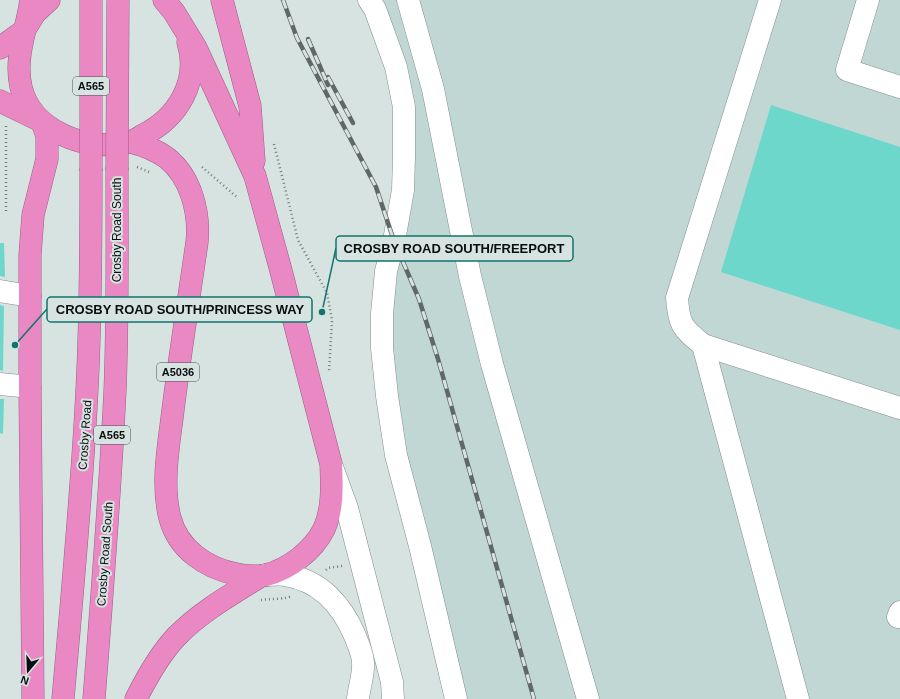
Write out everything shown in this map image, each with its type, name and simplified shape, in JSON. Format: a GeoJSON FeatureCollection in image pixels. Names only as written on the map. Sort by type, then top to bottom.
{"type":"FeatureCollection","features":[{"type":"Feature","properties":{"kind":"highway"},"geometry":{"type":"LineString","coordinates":[[25,28],[31,0]]}},
{"type":"Feature","properties":{"kind":"highway","name":"A5036"},"geometry":{"type":"LineString","coordinates":[[0,48],[25,28],[35,13],[49,0]]}},
{"type":"Feature","properties":{"kind":"highway","name":"Crosby Road"},"geometry":{"type":"LineString","coordinates":[[63,699],[80,506],[88,387],[91,262],[91,0]]}},
{"type":"Feature","properties":{"kind":"highway","name":"Crosby Road South"},"geometry":{"type":"LineString","coordinates":[[94,699],[108,516],[115,390],[118,264],[118,0]]}},
{"type":"Feature","properties":{"kind":"highway"},"geometry":{"type":"LineString","coordinates":[[222,0],[250,106],[255,176]]}},
{"type":"Feature","properties":{"kind":"highway","name":"A5036"},"geometry":{"type":"LineString","coordinates":[[131,142],[158,152],[175,165],[182,174],[190,191],[198,222],[197,242],[177,381],[167,466],[170,519],[176,534],[183,544],[193,555],[204,563],[224,572],[244,576],[264,575],[286,567],[300,557],[317,541],[327,521],[331,503],[331,464],[255,176],[203,62],[173,9]]}},
{"type":"Feature","properties":{"kind":"highway","name":"A5036"},"geometry":{"type":"LineString","coordinates":[[0,101],[41,121],[60,133],[82,142],[107,145],[131,142],[167,120],[181,103],[189,84],[191,65],[189,46],[173,9]]}},
{"type":"Feature","properties":{"kind":"highway","name":"A5036"},"geometry":{"type":"LineString","coordinates":[[25,28],[19,54],[18,71],[21,88],[29,106],[41,121]]}},
{"type":"Feature","properties":{"kind":"highway"},"geometry":{"type":"LineString","coordinates":[[33,699],[30,255],[33,215],[47,160],[46,136],[41,121]]}},
{"type":"Feature","properties":{"kind":"highway"},"geometry":{"type":"LineString","coordinates":[[136,699],[158,659],[177,636],[202,614],[264,575]]}},
{"type":"Feature","properties":{"kind":"street"},"geometry":{"type":"LineString","coordinates":[[369,0],[375,9],[396,67],[404,107],[403,190],[394,241],[386,271],[382,314],[382,348],[387,396],[396,456],[420,546],[456,699]]}},
{"type":"Feature","properties":{"kind":"street"},"geometry":{"type":"LineString","coordinates":[[408,0],[433,89],[470,276],[490,357],[588,699]]}},
{"type":"Feature","properties":{"kind":"street"},"geometry":{"type":"LineString","coordinates":[[770,0],[677,298],[678,317],[686,332],[703,345],[900,408]]}},
{"type":"Feature","properties":{"kind":"street"},"geometry":{"type":"LineString","coordinates":[[868,0],[847,70],[900,87]]}},
{"type":"Feature","properties":{"kind":"street"},"geometry":{"type":"LineString","coordinates":[[0,291],[30,296]]}},
{"type":"Feature","properties":{"kind":"street"},"geometry":{"type":"LineString","coordinates":[[703,345],[798,699]]}},
{"type":"Feature","properties":{"kind":"street"},"geometry":{"type":"LineString","coordinates":[[0,384],[30,387]]}},
{"type":"Feature","properties":{"kind":"street"},"geometry":{"type":"LineString","coordinates":[[331,464],[347,508],[392,682],[393,699]]}},
{"type":"Feature","properties":{"kind":"street"},"geometry":{"type":"LineString","coordinates":[[264,575],[284,574],[315,586],[327,594],[343,612],[351,626],[364,662],[368,699]]}},
{"type":"Feature","properties":{"kind":"street"},"geometry":{"type":"LineString","coordinates":[[900,612],[898,617],[900,617]]}},
{"type":"Feature","properties":{"kind":"street"},"geometry":{"type":"LineString","coordinates":[[358,699],[364,662]]}},
{"type":"Feature","properties":{"kind":"path"},"geometry":{"type":"LineString","coordinates":[[6,126],[6,212]]}},
{"type":"Feature","properties":{"kind":"path"},"geometry":{"type":"LineString","coordinates":[[273,138],[298,240],[327,293],[332,320],[329,370],[331,378]]}},
{"type":"Feature","properties":{"kind":"path"},"geometry":{"type":"LineString","coordinates":[[199,164],[238,198]]}},
{"type":"Feature","properties":{"kind":"path"},"geometry":{"type":"LineString","coordinates":[[328,568],[348,565]]}},
{"type":"Feature","properties":{"kind":"path"},"geometry":{"type":"LineString","coordinates":[[256,602],[271,598],[289,598]]}},
{"type":"Feature","properties":{"kind":"shaded area"},"geometry":{"type":"Polygon","coordinates":[[[369,0],[900,0],[900,699],[456,699],[387,396],[404,107],[369,0]]]}},
{"type":"Feature","properties":{"kind":"building"},"geometry":{"type":"Polygon","coordinates":[[[771,105],[900,147],[900,330],[721,272],[771,105]]]}},
{"type":"Feature","properties":{"kind":"building"},"geometry":{"type":"Polygon","coordinates":[[[0,243],[4,243],[5,277],[0,276],[0,243]]]}},
{"type":"Feature","properties":{"kind":"building"},"geometry":{"type":"Polygon","coordinates":[[[0,305],[4,306],[3,371],[0,370],[0,305]]]}},
{"type":"Feature","properties":{"kind":"building"},"geometry":{"type":"Polygon","coordinates":[[[0,399],[4,399],[3,434],[0,433],[0,399]]]}},
{"type":"Feature","properties":{"kind":"railway"},"geometry":{"type":"LineString","coordinates":[[283,0],[297,38],[376,187],[394,241],[419,299],[438,359],[534,699]]}},
{"type":"Feature","properties":{"kind":"railway"},"geometry":{"type":"LineString","coordinates":[[308,39],[328,85]]}},
{"type":"Feature","properties":{"kind":"railway"},"geometry":{"type":"LineString","coordinates":[[328,77],[353,123]]}},
{"type":"Feature","properties":{"kind":"place","name":"CROSBY ROAD SOUTH/FREEPORT"},"geometry":{"type":"Point","coordinates":[322,312]}},
{"type":"Feature","properties":{"kind":"place","name":"CROSBY ROAD SOUTH/PRINCESS WAY"},"geometry":{"type":"Point","coordinates":[15,345]}}]}
